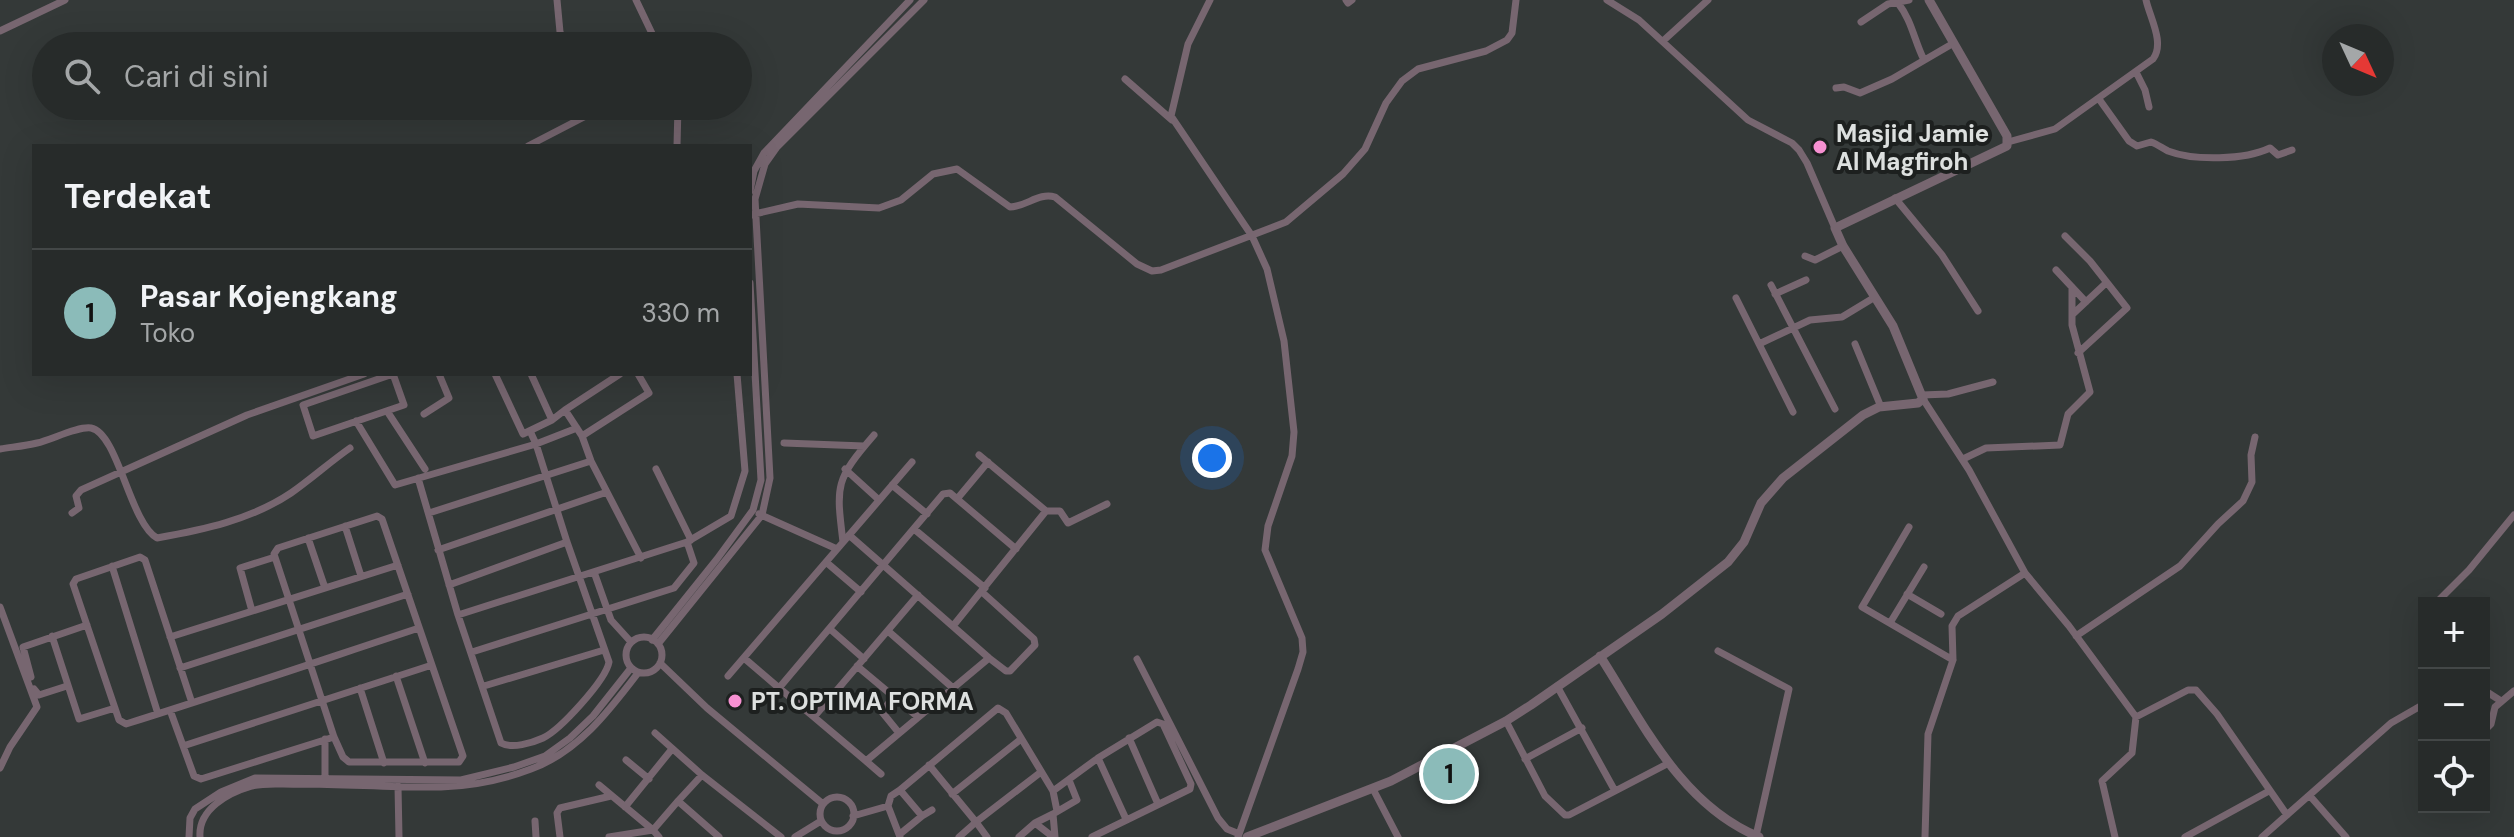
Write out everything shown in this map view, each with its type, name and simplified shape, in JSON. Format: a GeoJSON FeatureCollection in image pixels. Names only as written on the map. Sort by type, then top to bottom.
{"type":"FeatureCollection","features":[{"type":"Feature","properties":{"kind":"street"},"geometry":{"type":"LineString","coordinates":[[0,31],[65,0]]}},
{"type":"Feature","properties":{"kind":"street"},"geometry":{"type":"LineString","coordinates":[[557,0],[560,32]]}},
{"type":"Feature","properties":{"kind":"street"},"geometry":{"type":"LineString","coordinates":[[636,0],[651,32]]}},
{"type":"Feature","properties":{"kind":"street"},"geometry":{"type":"LineString","coordinates":[[752,181],[764,153],[910,0]]}},
{"type":"Feature","properties":{"kind":"street"},"geometry":{"type":"LineString","coordinates":[[655,642],[762,515],[770,478],[754,272],[753,214],[765,164],[777,147],[924,0]]}},
{"type":"Feature","properties":{"kind":"street"},"geometry":{"type":"LineString","coordinates":[[1172,120],[1171,111],[1188,44],[1210,0]]}},
{"type":"Feature","properties":{"kind":"street"},"geometry":{"type":"LineString","coordinates":[[1346,0],[1348,3],[1352,0]]}},
{"type":"Feature","properties":{"kind":"street"},"geometry":{"type":"LineString","coordinates":[[753,214],[798,204],[879,208],[901,200],[933,174],[957,169],[1010,207],[1021,206],[1043,196],[1055,197],[1137,264],[1152,271],[1176,265],[1286,222],[1343,174],[1365,149],[1386,103],[1402,81],[1418,69],[1486,51],[1507,40],[1512,33],[1516,0]]}},
{"type":"Feature","properties":{"kind":"street"},"geometry":{"type":"LineString","coordinates":[[1607,0],[1639,20],[1748,120],[1792,143],[1799,150],[1816,181],[1843,246],[1900,340],[1923,397],[1963,459],[2025,573],[2136,717],[2132,753],[2102,781],[2115,837]]}},
{"type":"Feature","properties":{"kind":"street"},"geometry":{"type":"LineString","coordinates":[[1663,41],[1708,0]]}},
{"type":"Feature","properties":{"kind":"street"},"geometry":{"type":"LineString","coordinates":[[1861,22],[1888,4],[1909,0]]}},
{"type":"Feature","properties":{"kind":"street"},"geometry":{"type":"LineString","coordinates":[[1929,0],[1952,44],[1989,102],[2008,142]]}},
{"type":"Feature","properties":{"kind":"street"},"geometry":{"type":"LineString","coordinates":[[1835,228],[2004,148],[2008,142],[2046,133],[2136,72],[2158,51],[2146,0]]}},
{"type":"Feature","properties":{"kind":"street"},"geometry":{"type":"LineString","coordinates":[[1898,3],[1909,19],[1912,37],[1924,60]]}},
{"type":"Feature","properties":{"kind":"street"},"geometry":{"type":"LineString","coordinates":[[1836,88],[1844,87],[1860,93],[1952,44]]}},
{"type":"Feature","properties":{"kind":"street"},"geometry":{"type":"LineString","coordinates":[[2136,72],[2149,107]]}},
{"type":"Feature","properties":{"kind":"street"},"geometry":{"type":"LineString","coordinates":[[1125,79],[1172,120],[1252,236],[1267,269],[1284,341],[1294,432],[1292,456],[1268,526],[1265,550],[1302,638],[1303,652],[1241,836]]}},
{"type":"Feature","properties":{"kind":"street"},"geometry":{"type":"LineString","coordinates":[[2099,99],[2129,141],[2137,146],[2151,142],[2171,152],[2211,157],[2244,156],[2270,148],[2278,155],[2292,150]]}},
{"type":"Feature","properties":{"kind":"street"},"geometry":{"type":"LineString","coordinates":[[538,144],[579,120]]}},
{"type":"Feature","properties":{"kind":"street"},"geometry":{"type":"LineString","coordinates":[[677,144],[678,120]]}},
{"type":"Feature","properties":{"kind":"street"},"geometry":{"type":"LineString","coordinates":[[1895,198],[1942,255],[1978,311]]}},
{"type":"Feature","properties":{"kind":"street"},"geometry":{"type":"LineString","coordinates":[[2065,236],[2090,261],[2127,308],[2078,353]]}},
{"type":"Feature","properties":{"kind":"street"},"geometry":{"type":"LineString","coordinates":[[1805,256],[1815,260],[1843,246]]}},
{"type":"Feature","properties":{"kind":"street"},"geometry":{"type":"LineString","coordinates":[[2056,270],[2086,302]]}},
{"type":"Feature","properties":{"kind":"street"},"geometry":{"type":"LineString","coordinates":[[1775,294],[1806,280]]}},
{"type":"Feature","properties":{"kind":"street"},"geometry":{"type":"LineString","coordinates":[[2072,314],[2106,283]]}},
{"type":"Feature","properties":{"kind":"street"},"geometry":{"type":"LineString","coordinates":[[1771,285],[1835,409]]}},
{"type":"Feature","properties":{"kind":"street"},"geometry":{"type":"LineString","coordinates":[[1963,459],[1986,448],[2060,445],[2068,414],[2090,392],[2078,353],[2072,314],[2072,287]]}},
{"type":"Feature","properties":{"kind":"street"},"geometry":{"type":"LineString","coordinates":[[1759,344],[1817,319],[1842,317],[1875,297]]}},
{"type":"Feature","properties":{"kind":"street"},"geometry":{"type":"LineString","coordinates":[[1736,298],[1793,412]]}},
{"type":"Feature","properties":{"kind":"street"},"geometry":{"type":"LineString","coordinates":[[655,642],[753,510],[761,480],[752,319]]}},
{"type":"Feature","properties":{"kind":"street"},"geometry":{"type":"LineString","coordinates":[[1855,344],[1881,407]]}},
{"type":"Feature","properties":{"kind":"street"},"geometry":{"type":"LineString","coordinates":[[72,513],[79,508],[78,492],[247,415],[358,376]]}},
{"type":"Feature","properties":{"kind":"street"},"geometry":{"type":"LineString","coordinates":[[387,376],[303,405],[313,436],[404,405],[394,376]]}},
{"type":"Feature","properties":{"kind":"street"},"geometry":{"type":"LineString","coordinates":[[424,414],[449,398],[440,376]]}},
{"type":"Feature","properties":{"kind":"street"},"geometry":{"type":"LineString","coordinates":[[496,376],[523,434],[552,420],[617,376]]}},
{"type":"Feature","properties":{"kind":"street"},"geometry":{"type":"LineString","coordinates":[[532,376],[552,420]]}},
{"type":"Feature","properties":{"kind":"street"},"geometry":{"type":"LineString","coordinates":[[582,436],[649,393],[639,376]]}},
{"type":"Feature","properties":{"kind":"street"},"geometry":{"type":"LineString","coordinates":[[458,615],[689,541],[731,516],[745,471],[737,376]]}},
{"type":"Feature","properties":{"kind":"street"},"geometry":{"type":"LineString","coordinates":[[1137,659],[1218,818],[1227,829],[1241,836],[1373,789],[1506,721],[1662,614],[1728,562],[1744,542],[1761,503],[1783,478],[1863,415],[1881,407],[1918,403],[1923,397],[1993,382]]}},
{"type":"Feature","properties":{"kind":"street"},"geometry":{"type":"LineString","coordinates":[[565,410],[582,436],[591,461],[641,558]]}},
{"type":"Feature","properties":{"kind":"street"},"geometry":{"type":"LineString","coordinates":[[387,411],[425,469]]}},
{"type":"Feature","properties":{"kind":"street"},"geometry":{"type":"LineString","coordinates":[[356,421],[395,485],[536,444],[577,428]]}},
{"type":"Feature","properties":{"kind":"street"},"geometry":{"type":"LineString","coordinates":[[0,449],[91,428],[104,437],[143,522],[152,536],[159,538],[207,528],[247,515],[292,492],[350,448]]}},
{"type":"Feature","properties":{"kind":"street"},"geometry":{"type":"LineString","coordinates":[[418,478],[458,615],[504,745],[543,738],[605,675],[609,662],[530,431]]}},
{"type":"Feature","properties":{"kind":"street"},"geometry":{"type":"LineString","coordinates":[[840,546],[838,496],[845,469],[874,435]]}},
{"type":"Feature","properties":{"kind":"street"},"geometry":{"type":"LineString","coordinates":[[2076,636],[2180,566],[2243,501],[2252,482],[2251,455],[2255,437]]}},
{"type":"Feature","properties":{"kind":"street"},"geometry":{"type":"LineString","coordinates":[[784,443],[864,446]]}},
{"type":"Feature","properties":{"kind":"street"},"geometry":{"type":"LineString","coordinates":[[979,455],[1046,511],[1060,511],[1068,523],[1107,504]]}},
{"type":"Feature","properties":{"kind":"street"},"geometry":{"type":"LineString","coordinates":[[429,513],[591,461]]}},
{"type":"Feature","properties":{"kind":"street"},"geometry":{"type":"LineString","coordinates":[[728,676],[912,462]]}},
{"type":"Feature","properties":{"kind":"street"},"geometry":{"type":"LineString","coordinates":[[957,499],[988,462]]}},
{"type":"Feature","properties":{"kind":"street"},"geometry":{"type":"LineString","coordinates":[[472,652],[674,588],[694,563],[689,541],[656,469]]}},
{"type":"Feature","properties":{"kind":"street"},"geometry":{"type":"LineString","coordinates":[[845,469],[879,500]]}},
{"type":"Feature","properties":{"kind":"street"},"geometry":{"type":"LineString","coordinates":[[892,485],[927,514]]}},
{"type":"Feature","properties":{"kind":"street"},"geometry":{"type":"LineString","coordinates":[[438,550],[607,492]]}},
{"type":"Feature","properties":{"kind":"street"},"geometry":{"type":"LineString","coordinates":[[779,688],[945,492],[1016,549]]}},
{"type":"Feature","properties":{"kind":"street"},"geometry":{"type":"LineString","coordinates":[[753,510],[840,546]]}},
{"type":"Feature","properties":{"kind":"street"},"geometry":{"type":"LineString","coordinates":[[953,626],[1046,511]]}},
{"type":"Feature","properties":{"kind":"street"},"geometry":{"type":"LineString","coordinates":[[2442,597],[2469,570],[2514,515]]}},
{"type":"Feature","properties":{"kind":"street"},"geometry":{"type":"LineString","coordinates":[[380,516],[463,756],[459,762],[349,762],[343,757],[275,550],[345,526],[380,516]]}},
{"type":"Feature","properties":{"kind":"street"},"geometry":{"type":"LineString","coordinates":[[345,526],[361,576]]}},
{"type":"Feature","properties":{"kind":"street"},"geometry":{"type":"LineString","coordinates":[[1909,527],[1862,607],[1953,660]]}},
{"type":"Feature","properties":{"kind":"street"},"geometry":{"type":"LineString","coordinates":[[849,535],[989,658],[1010,671],[1035,642],[1032,636],[914,529]]}},
{"type":"Feature","properties":{"kind":"street"},"geometry":{"type":"LineString","coordinates":[[308,538],[325,588]]}},
{"type":"Feature","properties":{"kind":"street"},"geometry":{"type":"LineString","coordinates":[[449,585],[567,542]]}},
{"type":"Feature","properties":{"kind":"street"},"geometry":{"type":"LineString","coordinates":[[192,703],[145,560],[140,557],[73,581],[119,720],[126,724],[192,703],[419,628]]}},
{"type":"Feature","properties":{"kind":"street"},"geometry":{"type":"LineString","coordinates":[[252,611],[240,568],[275,557]]}},
{"type":"Feature","properties":{"kind":"street"},"geometry":{"type":"LineString","coordinates":[[826,562],[861,592]]}},
{"type":"Feature","properties":{"kind":"street"},"geometry":{"type":"LineString","coordinates":[[170,637],[398,565]]}},
{"type":"Feature","properties":{"kind":"street"},"geometry":{"type":"LineString","coordinates":[[112,566],[158,714]]}},
{"type":"Feature","properties":{"kind":"street"},"geometry":{"type":"LineString","coordinates":[[1890,623],[1924,567]]}},
{"type":"Feature","properties":{"kind":"street"},"geometry":{"type":"LineString","coordinates":[[594,572],[611,620],[631,642]]}},
{"type":"Feature","properties":{"kind":"street"},"geometry":{"type":"LineString","coordinates":[[1925,837],[1928,734],[1953,660],[1952,626],[1955,619],[2025,573]]}},
{"type":"Feature","properties":{"kind":"street"},"geometry":{"type":"LineString","coordinates":[[180,668],[408,594]]}},
{"type":"Feature","properties":{"kind":"street"},"geometry":{"type":"LineString","coordinates":[[1907,594],[1941,614]]}},
{"type":"Feature","properties":{"kind":"street"},"geometry":{"type":"LineString","coordinates":[[814,717],[918,595]]}},
{"type":"Feature","properties":{"kind":"street"},"geometry":{"type":"LineString","coordinates":[[0,607],[37,711],[10,747],[0,768]]}},
{"type":"Feature","properties":{"kind":"street"},"geometry":{"type":"LineString","coordinates":[[67,686],[37,694],[22,650],[25,645],[87,625]]}},
{"type":"Feature","properties":{"kind":"street"},"geometry":{"type":"LineString","coordinates":[[830,629],[864,659]]}},
{"type":"Feature","properties":{"kind":"street"},"geometry":{"type":"LineString","coordinates":[[888,631],[953,688]]}},
{"type":"Feature","properties":{"kind":"street"},"geometry":{"type":"LineString","coordinates":[[52,636],[79,719],[115,708]]}},
{"type":"Feature","properties":{"kind":"street"},"geometry":{"type":"LineString","coordinates":[[641,638],[655,642],[661,653],[660,663],[651,672],[634,670],[626,652],[631,642],[641,638]]}},
{"type":"Feature","properties":{"kind":"street"},"geometry":{"type":"LineString","coordinates":[[484,686],[604,650]]}},
{"type":"Feature","properties":{"kind":"street"},"geometry":{"type":"LineString","coordinates":[[1600,656],[1683,783],[1721,818],[1758,836],[1789,689],[1718,651]]}},
{"type":"Feature","properties":{"kind":"street"},"geometry":{"type":"LineString","coordinates":[[744,658],[881,774]]}},
{"type":"Feature","properties":{"kind":"street"},"geometry":{"type":"LineString","coordinates":[[866,761],[989,658]]}},
{"type":"Feature","properties":{"kind":"street"},"geometry":{"type":"LineString","coordinates":[[660,663],[707,708],[823,804]]}},
{"type":"Feature","properties":{"kind":"street"},"geometry":{"type":"LineString","coordinates":[[183,746],[432,665]]}},
{"type":"Feature","properties":{"kind":"street"},"geometry":{"type":"LineString","coordinates":[[857,666],[918,717]]}},
{"type":"Feature","properties":{"kind":"street"},"geometry":{"type":"LineString","coordinates":[[200,837],[203,815],[241,790],[258,785],[461,780],[545,756],[593,716],[634,670]]}},
{"type":"Feature","properties":{"kind":"street"},"geometry":{"type":"LineString","coordinates":[[189,837],[189,822],[195,809],[241,782],[268,777],[398,786],[477,784],[549,762],[583,737],[634,670]]}},
{"type":"Feature","properties":{"kind":"street"},"geometry":{"type":"LineString","coordinates":[[396,676],[425,763]]}},
{"type":"Feature","properties":{"kind":"street"},"geometry":{"type":"LineString","coordinates":[[1557,686],[1615,791]]}},
{"type":"Feature","properties":{"kind":"street"},"geometry":{"type":"LineString","coordinates":[[360,688],[384,763]]}},
{"type":"Feature","properties":{"kind":"street"},"geometry":{"type":"LineString","coordinates":[[2136,717],[2188,690],[2196,690],[2217,714],[2287,815]]}},
{"type":"Feature","properties":{"kind":"street"},"geometry":{"type":"LineString","coordinates":[[2490,725],[2493,711],[2514,691]]}},
{"type":"Feature","properties":{"kind":"street"},"geometry":{"type":"LineString","coordinates":[[2490,694],[2501,701]]}},
{"type":"Feature","properties":{"kind":"street"},"geometry":{"type":"LineString","coordinates":[[893,697],[882,712],[899,733]]}},
{"type":"Feature","properties":{"kind":"street"},"geometry":{"type":"LineString","coordinates":[[2262,837],[2391,723],[2418,707]]}},
{"type":"Feature","properties":{"kind":"street"},"geometry":{"type":"LineString","coordinates":[[932,810],[900,836],[888,806],[891,796],[998,708],[1006,713],[1053,791],[1054,837]]}},
{"type":"Feature","properties":{"kind":"street"},"geometry":{"type":"LineString","coordinates":[[170,710],[194,776],[201,779],[334,737]]}},
{"type":"Feature","properties":{"kind":"street"},"geometry":{"type":"LineString","coordinates":[[1506,721],[1545,796],[1565,815],[1669,763]]}},
{"type":"Feature","properties":{"kind":"street"},"geometry":{"type":"LineString","coordinates":[[1053,791],[1129,738],[1157,722],[1162,723],[1191,784],[1188,792],[1092,837]]}},
{"type":"Feature","properties":{"kind":"street"},"geometry":{"type":"LineString","coordinates":[[1525,759],[1582,728]]}},
{"type":"Feature","properties":{"kind":"street"},"geometry":{"type":"LineString","coordinates":[[655,733],[778,836]]}},
{"type":"Feature","properties":{"kind":"street"},"geometry":{"type":"LineString","coordinates":[[1129,738],[1158,804]]}},
{"type":"Feature","properties":{"kind":"street"},"geometry":{"type":"LineString","coordinates":[[325,739],[326,781]]}},
{"type":"Feature","properties":{"kind":"street"},"geometry":{"type":"LineString","coordinates":[[952,794],[1021,739]]}},
{"type":"Feature","properties":{"kind":"street"},"geometry":{"type":"LineString","coordinates":[[625,807],[672,749]]}},
{"type":"Feature","properties":{"kind":"street"},"geometry":{"type":"LineString","coordinates":[[1098,758],[1126,819]]}},
{"type":"Feature","properties":{"kind":"street"},"geometry":{"type":"LineString","coordinates":[[626,760],[649,779]]}},
{"type":"Feature","properties":{"kind":"street"},"geometry":{"type":"LineString","coordinates":[[929,765],[987,837]]}},
{"type":"Feature","properties":{"kind":"street"},"geometry":{"type":"LineString","coordinates":[[959,837],[1041,772]]}},
{"type":"Feature","properties":{"kind":"street"},"geometry":{"type":"LineString","coordinates":[[657,835],[678,801],[702,775]]}},
{"type":"Feature","properties":{"kind":"street"},"geometry":{"type":"LineString","coordinates":[[1019,837],[1035,823],[1077,800],[1069,780]]}},
{"type":"Feature","properties":{"kind":"street"},"geometry":{"type":"LineString","coordinates":[[599,785],[657,835]]}},
{"type":"Feature","properties":{"kind":"street"},"geometry":{"type":"LineString","coordinates":[[398,786],[399,837]]}},
{"type":"Feature","properties":{"kind":"street"},"geometry":{"type":"LineString","coordinates":[[1373,789],[1398,837]]}},
{"type":"Feature","properties":{"kind":"street"},"geometry":{"type":"LineString","coordinates":[[900,790],[922,816]]}},
{"type":"Feature","properties":{"kind":"street"},"geometry":{"type":"LineString","coordinates":[[2185,837],[2269,791]]}},
{"type":"Feature","properties":{"kind":"street"},"geometry":{"type":"LineString","coordinates":[[560,837],[557,813],[560,808],[611,796]]}},
{"type":"Feature","properties":{"kind":"street"},"geometry":{"type":"LineString","coordinates":[[2310,796],[2346,837]]}},
{"type":"Feature","properties":{"kind":"street"},"geometry":{"type":"LineString","coordinates":[[840,797],[852,806],[853,816],[848,827],[839,834],[821,821],[823,804],[830,798],[840,797]]}},
{"type":"Feature","properties":{"kind":"street"},"geometry":{"type":"LineString","coordinates":[[678,801],[719,837]]}},
{"type":"Feature","properties":{"kind":"street"},"geometry":{"type":"LineString","coordinates":[[853,816],[888,806]]}},
{"type":"Feature","properties":{"kind":"street"},"geometry":{"type":"LineString","coordinates":[[535,821],[536,837]]}},
{"type":"Feature","properties":{"kind":"street"},"geometry":{"type":"LineString","coordinates":[[795,837],[821,821]]}},
{"type":"Feature","properties":{"kind":"street"},"geometry":{"type":"LineString","coordinates":[[1035,823],[1054,837]]}},
{"type":"Feature","properties":{"kind":"street"},"geometry":{"type":"LineString","coordinates":[[609,837],[657,835]]}},
{"type":"Feature","properties":{"kind":"place","name":"Masjid Jamie Al Magfiroh"},"geometry":{"type":"Point","coordinates":[1820,147]}},
{"type":"Feature","properties":{"kind":"place","name":"PT. OPTIMA FORMA"},"geometry":{"type":"Point","coordinates":[735,701]}},
{"type":"Feature","properties":{"kind":"place","name":"Pasar Kojengkang"},"geometry":{"type":"Point","coordinates":[1449,774]}}]}
